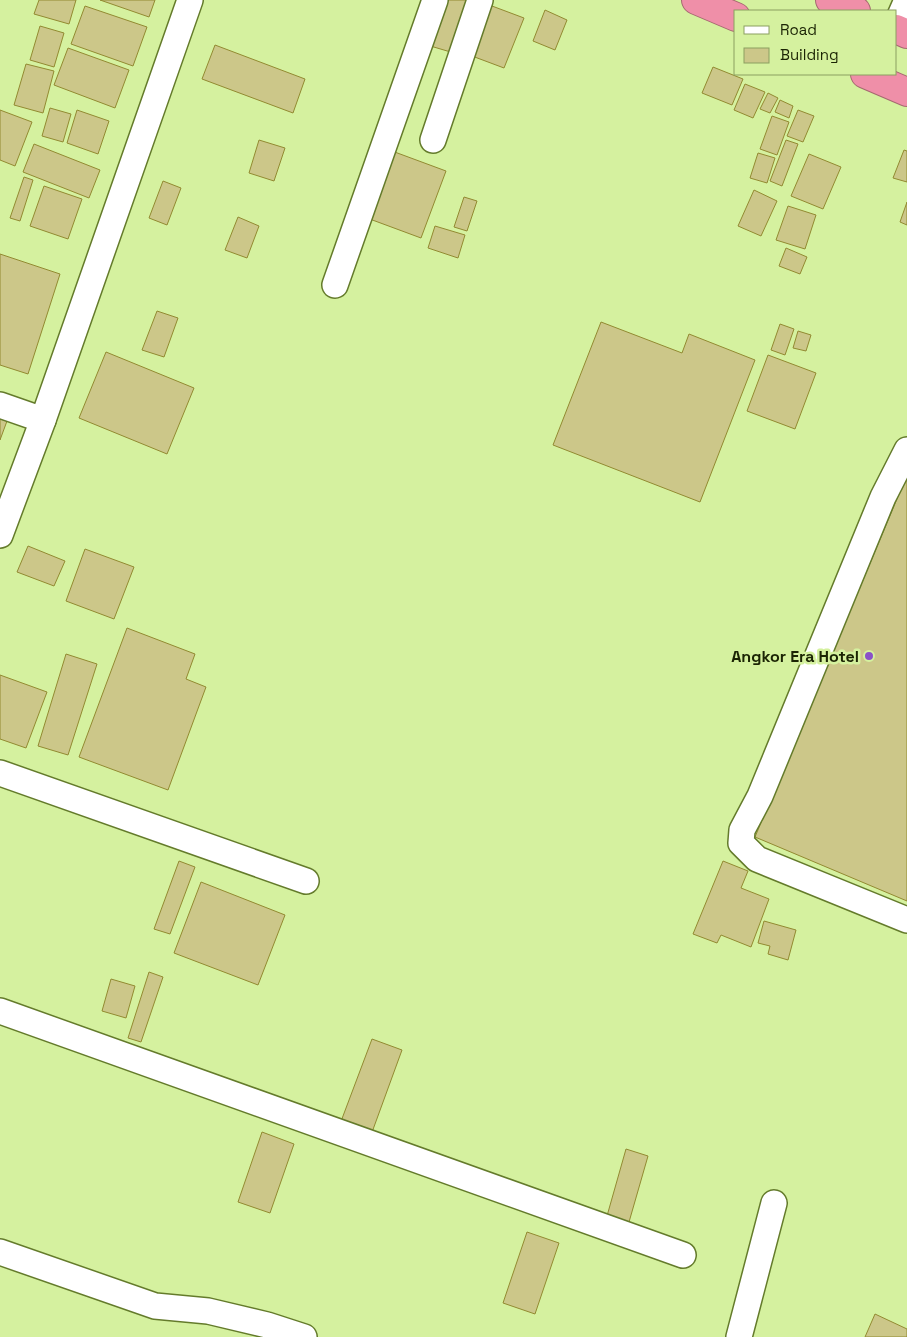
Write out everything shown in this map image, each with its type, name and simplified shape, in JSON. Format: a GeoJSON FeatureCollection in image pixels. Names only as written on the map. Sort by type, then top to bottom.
{"type":"FeatureCollection","features":[{"type":"Feature","properties":{"kind":"highway"},"geometry":{"type":"LineString","coordinates":[[696,0],[734,16]]}},
{"type":"Feature","properties":{"kind":"highway"},"geometry":{"type":"LineString","coordinates":[[830,0],[854,10]]}},
{"type":"Feature","properties":{"kind":"highway"},"geometry":{"type":"LineString","coordinates":[[867,75],[907,92]]}},
{"type":"Feature","properties":{"kind":"street"},"geometry":{"type":"LineString","coordinates":[[0,535],[43,420],[190,0]]}},
{"type":"Feature","properties":{"kind":"street"},"geometry":{"type":"LineString","coordinates":[[335,285],[435,0]]}},
{"type":"Feature","properties":{"kind":"street"},"geometry":{"type":"LineString","coordinates":[[433,140],[480,0]]}},
{"type":"Feature","properties":{"kind":"street"},"geometry":{"type":"LineString","coordinates":[[897,25],[907,0]]}},
{"type":"Feature","properties":{"kind":"street"},"geometry":{"type":"LineString","coordinates":[[0,405],[43,420]]}},
{"type":"Feature","properties":{"kind":"street"},"geometry":{"type":"LineString","coordinates":[[907,450],[883,497],[760,796],[742,830],[741,843],[757,859],[907,920]]}},
{"type":"Feature","properties":{"kind":"street"},"geometry":{"type":"LineString","coordinates":[[0,773],[306,881]]}},
{"type":"Feature","properties":{"kind":"street"},"geometry":{"type":"LineString","coordinates":[[0,1012],[683,1254]]}},
{"type":"Feature","properties":{"kind":"street"},"geometry":{"type":"LineString","coordinates":[[739,1337],[774,1204]]}},
{"type":"Feature","properties":{"kind":"street"},"geometry":{"type":"LineString","coordinates":[[0,1252],[156,1306],[208,1311],[267,1325],[304,1337]]}},
{"type":"Feature","properties":{"kind":"building"},"geometry":{"type":"Polygon","coordinates":[[[39,0],[76,0],[69,24],[34,14],[39,0]]]}},
{"type":"Feature","properties":{"kind":"building"},"geometry":{"type":"Polygon","coordinates":[[[100,0],[155,0],[149,17],[100,0]]]}},
{"type":"Feature","properties":{"kind":"building"},"geometry":{"type":"Polygon","coordinates":[[[442,0],[472,0],[454,53],[427,45],[442,0]]]}},
{"type":"Feature","properties":{"kind":"building"},"geometry":{"type":"Polygon","coordinates":[[[484,3],[524,18],[504,68],[464,53],[484,3]]]}},
{"type":"Feature","properties":{"kind":"building"},"geometry":{"type":"Polygon","coordinates":[[[85,6],[147,27],[133,66],[71,44],[85,6]]]}},
{"type":"Feature","properties":{"kind":"building"},"geometry":{"type":"Polygon","coordinates":[[[545,10],[567,20],[555,50],[533,41],[545,10]]]}},
{"type":"Feature","properties":{"kind":"building"},"geometry":{"type":"Polygon","coordinates":[[[40,26],[64,33],[54,67],[30,60],[40,26]]]}},
{"type":"Feature","properties":{"kind":"building"},"geometry":{"type":"Polygon","coordinates":[[[215,45],[305,79],[293,113],[202,79],[215,45]]]}},
{"type":"Feature","properties":{"kind":"building"},"geometry":{"type":"Polygon","coordinates":[[[68,48],[129,70],[115,108],[54,85],[68,48]]]}},
{"type":"Feature","properties":{"kind":"building"},"geometry":{"type":"Polygon","coordinates":[[[26,64],[54,71],[43,113],[14,105],[26,64]]]}},
{"type":"Feature","properties":{"kind":"building"},"geometry":{"type":"Polygon","coordinates":[[[713,67],[743,79],[732,105],[702,93],[713,67]]]}},
{"type":"Feature","properties":{"kind":"building"},"geometry":{"type":"Polygon","coordinates":[[[745,84],[765,92],[753,118],[734,110],[745,84]]]}},
{"type":"Feature","properties":{"kind":"building"},"geometry":{"type":"Polygon","coordinates":[[[768,93],[778,98],[770,113],[760,109],[768,93]]]}},
{"type":"Feature","properties":{"kind":"building"},"geometry":{"type":"Polygon","coordinates":[[[780,100],[793,106],[789,118],[775,112],[780,100]]]}},
{"type":"Feature","properties":{"kind":"building"},"geometry":{"type":"Polygon","coordinates":[[[50,108],[71,114],[63,142],[42,136],[50,108]]]}},
{"type":"Feature","properties":{"kind":"building"},"geometry":{"type":"Polygon","coordinates":[[[0,110],[32,122],[15,166],[0,160],[0,110]]]}},
{"type":"Feature","properties":{"kind":"building"},"geometry":{"type":"Polygon","coordinates":[[[77,110],[109,121],[98,154],[67,143],[77,110]]]}},
{"type":"Feature","properties":{"kind":"building"},"geometry":{"type":"Polygon","coordinates":[[[798,110],[814,116],[803,142],[787,136],[798,110]]]}},
{"type":"Feature","properties":{"kind":"building"},"geometry":{"type":"Polygon","coordinates":[[[772,116],[789,122],[777,155],[760,149],[772,116]]]}},
{"type":"Feature","properties":{"kind":"building"},"geometry":{"type":"Polygon","coordinates":[[[259,140],[285,148],[274,181],[249,173],[259,140]]]}},
{"type":"Feature","properties":{"kind":"building"},"geometry":{"type":"Polygon","coordinates":[[[786,140],[798,144],[782,186],[770,181],[786,140]]]}},
{"type":"Feature","properties":{"kind":"building"},"geometry":{"type":"Polygon","coordinates":[[[34,144],[100,170],[89,198],[23,172],[34,144]]]}},
{"type":"Feature","properties":{"kind":"building"},"geometry":{"type":"Polygon","coordinates":[[[904,150],[907,151],[907,182],[893,178],[904,150]]]}},
{"type":"Feature","properties":{"kind":"building"},"geometry":{"type":"Polygon","coordinates":[[[392,151],[446,171],[421,238],[367,218],[392,151]]]}},
{"type":"Feature","properties":{"kind":"building"},"geometry":{"type":"Polygon","coordinates":[[[758,153],[775,158],[767,183],[750,178],[758,153]]]}},
{"type":"Feature","properties":{"kind":"building"},"geometry":{"type":"Polygon","coordinates":[[[809,154],[841,167],[823,209],[791,196],[809,154]]]}},
{"type":"Feature","properties":{"kind":"building"},"geometry":{"type":"Polygon","coordinates":[[[24,177],[33,180],[20,221],[10,218],[24,177]]]}},
{"type":"Feature","properties":{"kind":"building"},"geometry":{"type":"Polygon","coordinates":[[[163,181],[181,188],[167,225],[149,218],[163,181]]]}},
{"type":"Feature","properties":{"kind":"building"},"geometry":{"type":"Polygon","coordinates":[[[44,186],[82,199],[68,239],[30,226],[44,186]]]}},
{"type":"Feature","properties":{"kind":"building"},"geometry":{"type":"Polygon","coordinates":[[[754,190],[777,201],[761,236],[738,226],[754,190]]]}},
{"type":"Feature","properties":{"kind":"building"},"geometry":{"type":"Polygon","coordinates":[[[464,197],[477,201],[467,231],[454,227],[464,197]]]}},
{"type":"Feature","properties":{"kind":"building"},"geometry":{"type":"Polygon","coordinates":[[[907,202],[907,225],[900,222],[907,202]]]}},
{"type":"Feature","properties":{"kind":"building"},"geometry":{"type":"Polygon","coordinates":[[[788,206],[816,215],[805,249],[776,240],[788,206]]]}},
{"type":"Feature","properties":{"kind":"building"},"geometry":{"type":"Polygon","coordinates":[[[238,217],[259,226],[247,258],[225,250],[238,217]]]}},
{"type":"Feature","properties":{"kind":"building"},"geometry":{"type":"Polygon","coordinates":[[[435,226],[465,235],[458,258],[428,248],[435,226]]]}},
{"type":"Feature","properties":{"kind":"building"},"geometry":{"type":"Polygon","coordinates":[[[786,248],[807,257],[800,274],[779,266],[786,248]]]}},
{"type":"Feature","properties":{"kind":"building"},"geometry":{"type":"Polygon","coordinates":[[[0,254],[60,274],[28,374],[0,365],[0,254]]]}},
{"type":"Feature","properties":{"kind":"building"},"geometry":{"type":"Polygon","coordinates":[[[157,311],[178,318],[164,357],[142,350],[157,311]]]}},
{"type":"Feature","properties":{"kind":"building"},"geometry":{"type":"Polygon","coordinates":[[[601,322],[682,353],[689,334],[755,360],[700,502],[553,445],[601,322]]]}},
{"type":"Feature","properties":{"kind":"building"},"geometry":{"type":"Polygon","coordinates":[[[780,324],[794,329],[785,355],[771,350],[780,324]]]}},
{"type":"Feature","properties":{"kind":"building"},"geometry":{"type":"Polygon","coordinates":[[[798,331],[811,335],[806,351],[793,348],[798,331]]]}},
{"type":"Feature","properties":{"kind":"building"},"geometry":{"type":"Polygon","coordinates":[[[106,352],[194,388],[167,454],[79,418],[106,352]]]}},
{"type":"Feature","properties":{"kind":"building"},"geometry":{"type":"Polygon","coordinates":[[[768,355],[816,373],[795,429],[747,411],[768,355]]]}},
{"type":"Feature","properties":{"kind":"building"},"geometry":{"type":"Polygon","coordinates":[[[0,419],[7,421],[0,440],[0,419]]]}},
{"type":"Feature","properties":{"kind":"building","name":"Angkor Era Hotel"},"geometry":{"type":"Polygon","coordinates":[[[907,475],[907,901],[755,837],[907,475]]]}},
{"type":"Feature","properties":{"kind":"building"},"geometry":{"type":"Polygon","coordinates":[[[28,546],[65,561],[54,586],[17,572],[28,546]]]}},
{"type":"Feature","properties":{"kind":"building"},"geometry":{"type":"Polygon","coordinates":[[[85,549],[134,567],[114,619],[66,601],[85,549]]]}},
{"type":"Feature","properties":{"kind":"building"},"geometry":{"type":"Polygon","coordinates":[[[127,628],[195,654],[186,679],[206,687],[168,790],[79,757],[127,628]]]}},
{"type":"Feature","properties":{"kind":"building"},"geometry":{"type":"Polygon","coordinates":[[[66,654],[97,664],[68,755],[38,746],[66,654]]]}},
{"type":"Feature","properties":{"kind":"building"},"geometry":{"type":"Polygon","coordinates":[[[0,675],[47,692],[26,748],[0,739],[0,675]]]}},
{"type":"Feature","properties":{"kind":"building"},"geometry":{"type":"Polygon","coordinates":[[[179,861],[195,867],[170,934],[154,929],[179,861]]]}},
{"type":"Feature","properties":{"kind":"building"},"geometry":{"type":"Polygon","coordinates":[[[723,861],[748,871],[741,888],[769,899],[751,947],[721,935],[717,943],[693,934],[723,861]]]}},
{"type":"Feature","properties":{"kind":"building"},"geometry":{"type":"Polygon","coordinates":[[[201,882],[285,915],[258,985],[174,953],[201,882]]]}},
{"type":"Feature","properties":{"kind":"building"},"geometry":{"type":"Polygon","coordinates":[[[764,921],[796,930],[788,960],[768,954],[770,946],[758,943],[764,921]]]}},
{"type":"Feature","properties":{"kind":"building"},"geometry":{"type":"Polygon","coordinates":[[[149,972],[163,977],[141,1042],[128,1038],[149,972]]]}},
{"type":"Feature","properties":{"kind":"building"},"geometry":{"type":"Polygon","coordinates":[[[111,979],[135,986],[126,1018],[102,1011],[111,979]]]}},
{"type":"Feature","properties":{"kind":"building"},"geometry":{"type":"Polygon","coordinates":[[[372,1039],[402,1050],[371,1135],[340,1124],[372,1039]]]}},
{"type":"Feature","properties":{"kind":"building"},"geometry":{"type":"Polygon","coordinates":[[[262,1132],[294,1144],[270,1213],[238,1202],[262,1132]]]}},
{"type":"Feature","properties":{"kind":"building"},"geometry":{"type":"Polygon","coordinates":[[[626,1149],[648,1156],[627,1229],[605,1223],[626,1149]]]}},
{"type":"Feature","properties":{"kind":"building"},"geometry":{"type":"Polygon","coordinates":[[[527,1232],[559,1243],[535,1314],[503,1303],[527,1232]]]}},
{"type":"Feature","properties":{"kind":"building"},"geometry":{"type":"Polygon","coordinates":[[[875,1314],[907,1329],[907,1337],[865,1337],[875,1314]]]}},
{"type":"Feature","properties":{"kind":"place","name":"Angkor Era Hotel"},"geometry":{"type":"Point","coordinates":[869,656]}}]}
